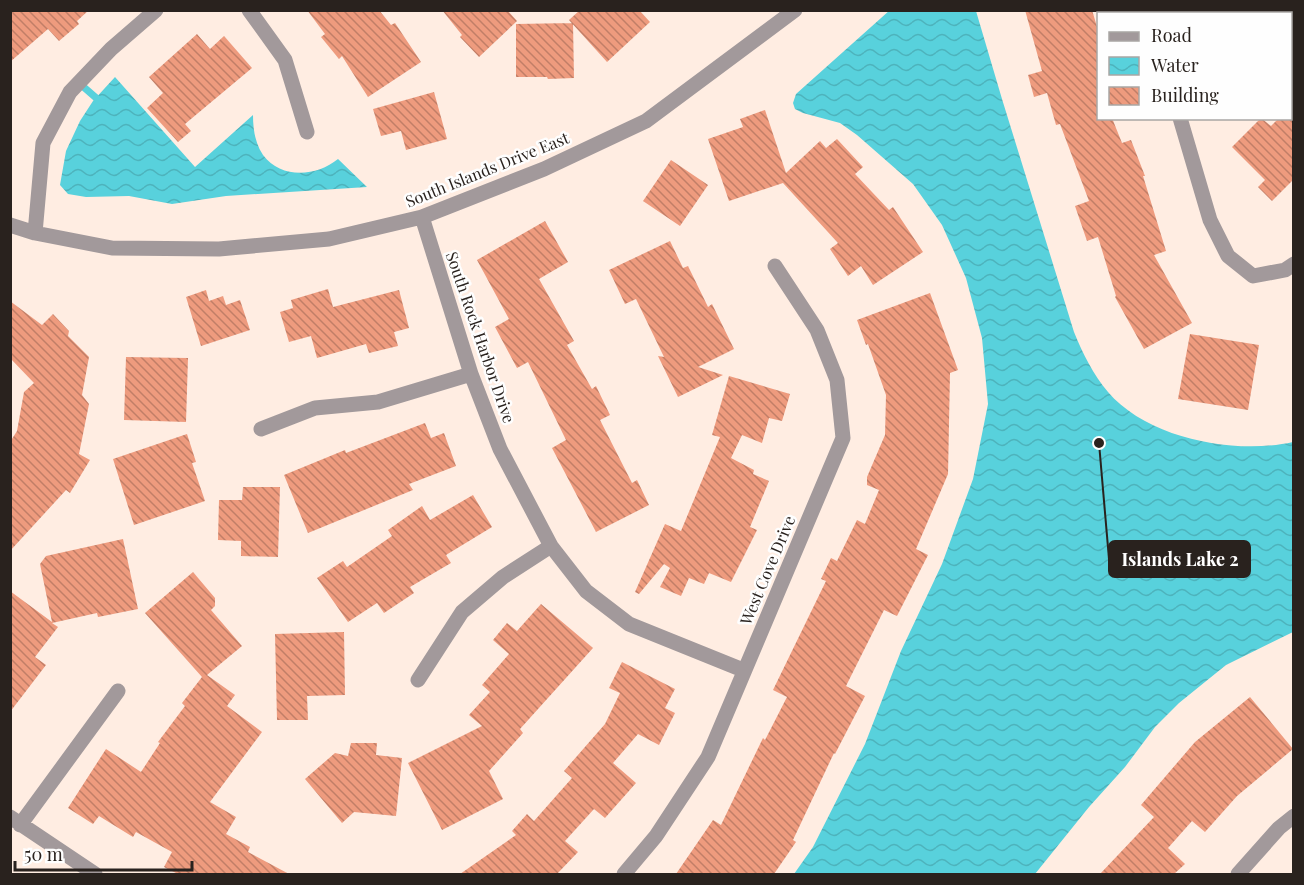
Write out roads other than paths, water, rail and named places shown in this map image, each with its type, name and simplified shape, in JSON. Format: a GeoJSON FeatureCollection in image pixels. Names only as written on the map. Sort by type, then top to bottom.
{"type":"FeatureCollection","features":[{"type":"Feature","properties":{"kind":"street"},"geometry":{"type":"LineString","coordinates":[[35,233],[43,142],[70,92],[111,49],[156,10]]}},
{"type":"Feature","properties":{"kind":"street"},"geometry":{"type":"LineString","coordinates":[[249,10],[285,60],[307,132]]}},
{"type":"Feature","properties":{"kind":"street","name":"South Islands Drive East"},"geometry":{"type":"LineString","coordinates":[[10,225],[35,233],[112,248],[219,249],[329,239],[422,218],[544,169],[646,121],[795,10]]}},
{"type":"Feature","properties":{"kind":"street"},"geometry":{"type":"LineString","coordinates":[[1181,120],[1210,220],[1228,256],[1253,276],[1286,270],[1293,264]]}},
{"type":"Feature","properties":{"kind":"street","name":"South Rock Harbor Drive"},"geometry":{"type":"LineString","coordinates":[[422,218],[471,374],[500,449],[551,546],[586,591],[629,624],[743,670]]}},
{"type":"Feature","properties":{"kind":"street","name":"West Cove Drive"},"geometry":{"type":"LineString","coordinates":[[624,874],[656,836],[708,757],[843,438],[837,380],[817,330],[775,266]]}},
{"type":"Feature","properties":{"kind":"street"},"geometry":{"type":"LineString","coordinates":[[261,429],[315,408],[378,402],[471,374]]}},
{"type":"Feature","properties":{"kind":"street"},"geometry":{"type":"LineString","coordinates":[[418,681],[462,612],[503,577],[551,546]]}},
{"type":"Feature","properties":{"kind":"street"},"geometry":{"type":"LineString","coordinates":[[95,874],[15,821],[118,691]]}},
{"type":"Feature","properties":{"kind":"street"},"geometry":{"type":"LineString","coordinates":[[1238,874],[1279,828],[1293,816]]}},
{"type":"Feature","properties":{"kind":"water"},"geometry":{"type":"Polygon","coordinates":[[[890,10],[976,11],[1074,332],[1089,364],[1108,392],[1125,408],[1146,421],[1169,432],[1194,439],[1246,446],[1270,446],[1293,442],[1293,632],[1226,665],[1179,703],[1155,727],[1125,767],[1089,807],[1035,874],[794,874],[813,847],[865,744],[901,651],[942,564],[973,479],[988,404],[982,338],[966,278],[942,225],[913,184],[857,135],[840,123],[795,109],[793,103],[796,94],[890,10]]]}},
{"type":"Feature","properties":{"kind":"water"},"geometry":{"type":"Polygon","coordinates":[[[115,77],[195,167],[253,115],[258,146],[270,163],[289,172],[299,173],[320,169],[338,159],[367,187],[226,196],[172,204],[129,196],[86,197],[68,194],[60,185],[66,151],[80,121],[93,101],[115,77]]]}},
{"type":"Feature","properties":{"kind":"waterway"},"geometry":{"type":"LineString","coordinates":[[79,83],[102,103]]}},
{"type":"Feature","properties":{"kind":"place","name":"Islands Lake 2"},"geometry":{"type":"Point","coordinates":[1099,443]}}]}
